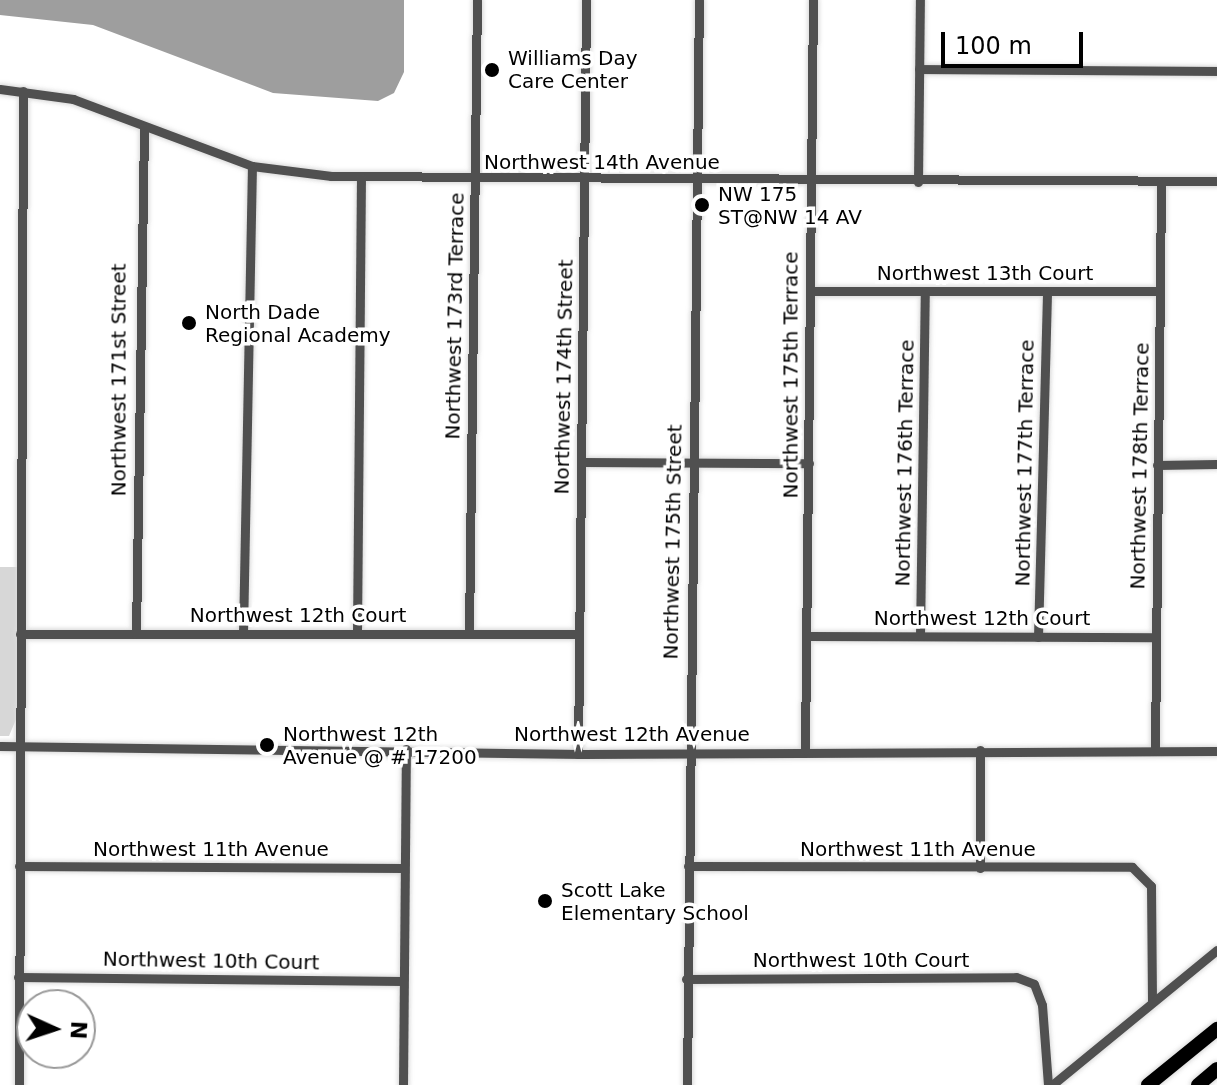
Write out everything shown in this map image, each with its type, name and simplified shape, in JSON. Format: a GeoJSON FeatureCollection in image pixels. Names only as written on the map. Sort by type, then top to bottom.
{"type":"FeatureCollection","features":[{"type":"Feature","properties":{"kind":"highway"},"geometry":{"type":"LineString","coordinates":[[1148,1085],[1217,1029]]}},
{"type":"Feature","properties":{"kind":"highway"},"geometry":{"type":"LineString","coordinates":[[1198,1085],[1217,1069]]}},
{"type":"Feature","properties":{"kind":"street","name":"Northwest 173rd Terrace"},"geometry":{"type":"LineString","coordinates":[[469,633],[477,0]]}},
{"type":"Feature","properties":{"kind":"street","name":"Northwest 174th Street"},"geometry":{"type":"LineString","coordinates":[[578,754],[576,634],[586,0]]}},
{"type":"Feature","properties":{"kind":"street","name":"Northwest 175th Street"},"geometry":{"type":"LineString","coordinates":[[687,1085],[691,462],[699,0]]}},
{"type":"Feature","properties":{"kind":"street","name":"Northwest 175th Terrace"},"geometry":{"type":"LineString","coordinates":[[805,750],[813,0]]}},
{"type":"Feature","properties":{"kind":"street"},"geometry":{"type":"LineString","coordinates":[[918,182],[920,0]]}},
{"type":"Feature","properties":{"kind":"street"},"geometry":{"type":"LineString","coordinates":[[919,69],[1217,71]]}},
{"type":"Feature","properties":{"kind":"street","name":"Northwest 14th Avenue"},"geometry":{"type":"LineString","coordinates":[[0,89],[73,99],[252,166],[361,178],[811,182],[1217,181]]}},
{"type":"Feature","properties":{"kind":"street"},"geometry":{"type":"LineString","coordinates":[[19,1085],[23,91]]}},
{"type":"Feature","properties":{"kind":"street","name":"Northwest 171st Street"},"geometry":{"type":"LineString","coordinates":[[136,634],[144,128]]}},
{"type":"Feature","properties":{"kind":"street"},"geometry":{"type":"LineString","coordinates":[[243,633],[252,166]]}},
{"type":"Feature","properties":{"kind":"street"},"geometry":{"type":"LineString","coordinates":[[357,633],[361,178]]}},
{"type":"Feature","properties":{"kind":"street","name":"Northwest 178th Terrace"},"geometry":{"type":"LineString","coordinates":[[1155,750],[1161,182]]}},
{"type":"Feature","properties":{"kind":"street","name":"Northwest 13th Court"},"geometry":{"type":"LineString","coordinates":[[810,291],[1160,291]]}},
{"type":"Feature","properties":{"kind":"street","name":"Northwest 176th Terrace"},"geometry":{"type":"LineString","coordinates":[[920,636],[925,291]]}},
{"type":"Feature","properties":{"kind":"street","name":"Northwest 177th Terrace"},"geometry":{"type":"LineString","coordinates":[[1038,637],[1047,291]]}},
{"type":"Feature","properties":{"kind":"street"},"geometry":{"type":"LineString","coordinates":[[581,462],[809,463]]}},
{"type":"Feature","properties":{"kind":"street"},"geometry":{"type":"LineString","coordinates":[[1157,465],[1217,464]]}},
{"type":"Feature","properties":{"kind":"street","name":"Northwest 12th Court"},"geometry":{"type":"LineString","coordinates":[[20,634],[576,634]]}},
{"type":"Feature","properties":{"kind":"street","name":"Northwest 12th Court"},"geometry":{"type":"LineString","coordinates":[[807,636],[1156,637]]}},
{"type":"Feature","properties":{"kind":"street","name":"Northwest 12th Avenue"},"geometry":{"type":"LineString","coordinates":[[0,746],[406,749],[578,754],[805,750],[1217,751]]}},
{"type":"Feature","properties":{"kind":"street"},"geometry":{"type":"LineString","coordinates":[[403,1085],[406,749]]}},
{"type":"Feature","properties":{"kind":"street"},"geometry":{"type":"LineString","coordinates":[[980,750],[980,868]]}},
{"type":"Feature","properties":{"kind":"street","name":"Northwest 11th Avenue"},"geometry":{"type":"LineString","coordinates":[[19,866],[404,868]]}},
{"type":"Feature","properties":{"kind":"street","name":"Northwest 11th Avenue"},"geometry":{"type":"LineString","coordinates":[[688,866],[1132,867],[1146,874],[1152,1001]]}},
{"type":"Feature","properties":{"kind":"street"},"geometry":{"type":"LineString","coordinates":[[1050,1085],[1217,950]]}},
{"type":"Feature","properties":{"kind":"street","name":"Northwest 10th Court"},"geometry":{"type":"LineString","coordinates":[[18,977],[403,981]]}},
{"type":"Feature","properties":{"kind":"street","name":"Northwest 10th Court"},"geometry":{"type":"LineString","coordinates":[[686,979],[1016,977],[1034,984],[1050,1085]]}},
{"type":"Feature","properties":{"kind":"shaded area"},"geometry":{"type":"Polygon","coordinates":[[[0,0],[404,0],[404,72],[394,93],[378,101],[273,93],[93,25],[0,15],[0,0]]]}},
{"type":"Feature","properties":{"kind":"shaded area"},"geometry":{"type":"Polygon","coordinates":[[[0,567],[17,567],[17,717],[9,736],[0,736],[0,567]]]}},
{"type":"Feature","properties":{"kind":"place","name":"Williams Day Care Center"},"geometry":{"type":"Point","coordinates":[492,70]}},
{"type":"Feature","properties":{"kind":"place","name":"NW 175 ST@NW 14 AV"},"geometry":{"type":"Point","coordinates":[702,205]}},
{"type":"Feature","properties":{"kind":"place","name":"North Dade Regional Academy"},"geometry":{"type":"Point","coordinates":[189,323]}},
{"type":"Feature","properties":{"kind":"place","name":"Northwest 12th Avenue @ # 17200"},"geometry":{"type":"Point","coordinates":[267,745]}},
{"type":"Feature","properties":{"kind":"place","name":"Scott Lake Elementary School"},"geometry":{"type":"Point","coordinates":[545,901]}}]}
